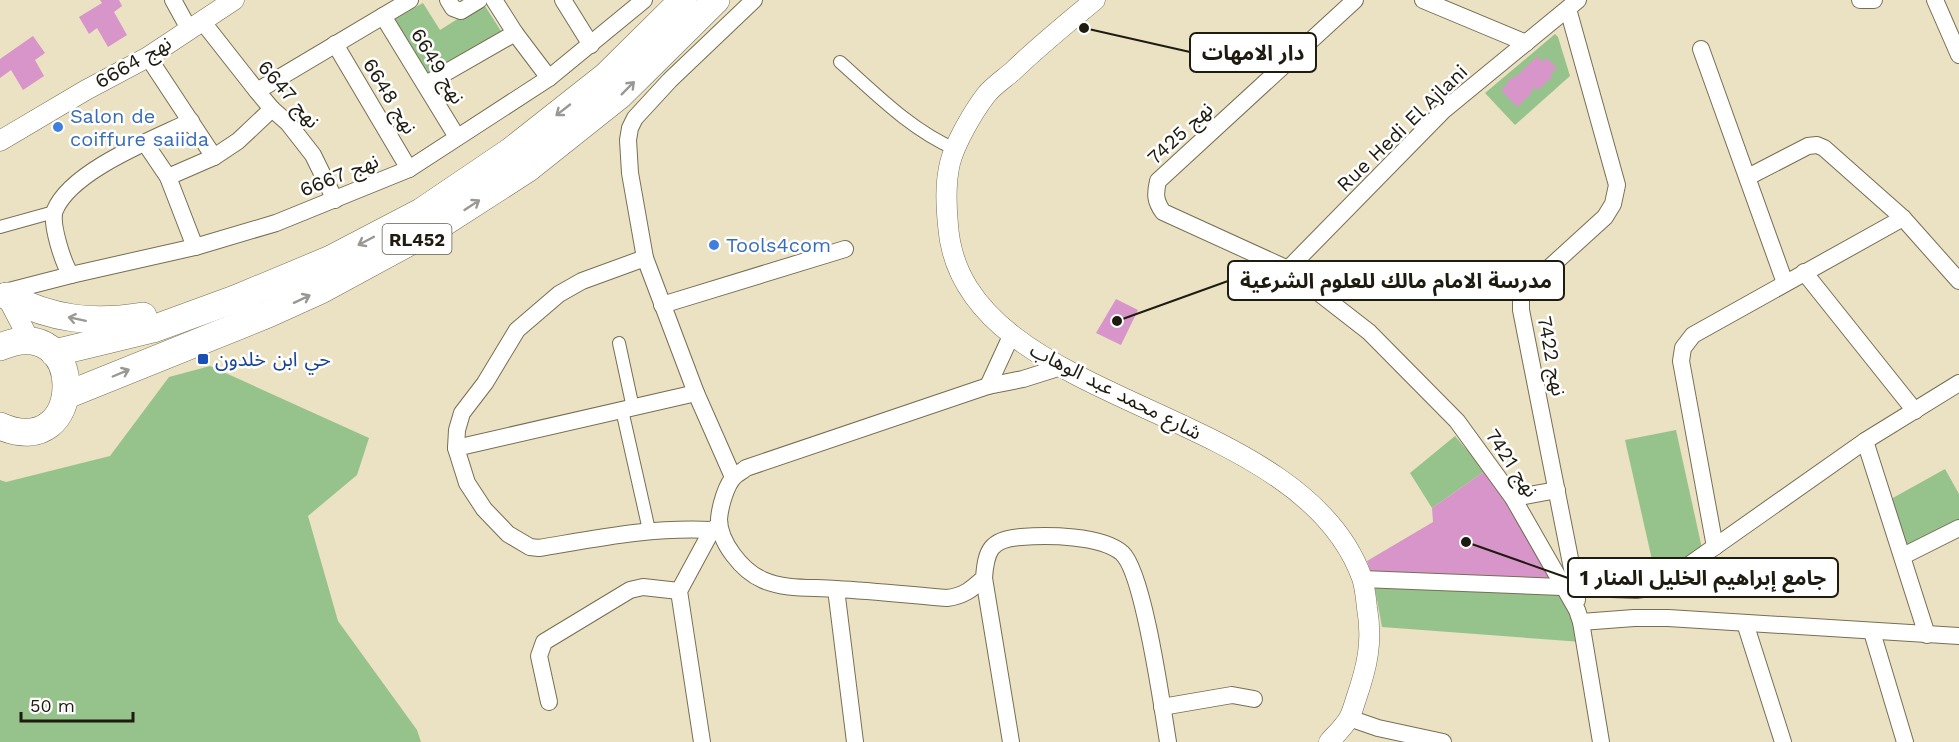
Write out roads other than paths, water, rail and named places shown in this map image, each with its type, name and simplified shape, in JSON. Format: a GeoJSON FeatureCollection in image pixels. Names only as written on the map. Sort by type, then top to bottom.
{"type":"FeatureCollection","features":[{"type":"Feature","properties":{"kind":"highway","name":"RL452"},"geometry":{"type":"LineString","coordinates":[[0,347],[20,341],[42,347],[153,329],[331,259],[421,212],[511,151],[606,76],[683,0]]}},
{"type":"Feature","properties":{"kind":"highway","name":"RL452"},"geometry":{"type":"LineString","coordinates":[[67,395],[321,290],[437,227],[527,170],[620,95],[716,0]]}},
{"type":"Feature","properties":{"kind":"highway"},"geometry":{"type":"LineString","coordinates":[[4,291],[45,312],[86,321],[114,321],[192,307],[218,305]]}},
{"type":"Feature","properties":{"kind":"highway"},"geometry":{"type":"LineString","coordinates":[[0,426],[22,432],[34,430],[46,425],[63,407],[67,395],[66,372],[62,362],[42,347]]}},
{"type":"Feature","properties":{"kind":"street","name":"نهج 6647"},"geometry":{"type":"LineString","coordinates":[[173,0],[272,110],[288,123],[313,155],[335,200]]}},
{"type":"Feature","properties":{"kind":"street","name":"نهج 6664"},"geometry":{"type":"LineString","coordinates":[[0,141],[86,90],[148,57],[234,0]]}},
{"type":"Feature","properties":{"kind":"street"},"geometry":{"type":"LineString","coordinates":[[257,91],[410,0]]}},
{"type":"Feature","properties":{"kind":"street"},"geometry":{"type":"LineString","coordinates":[[448,0],[453,8],[461,11],[479,0]]}},
{"type":"Feature","properties":{"kind":"street"},"geometry":{"type":"LineString","coordinates":[[494,0],[515,33],[549,78]]}},
{"type":"Feature","properties":{"kind":"street"},"geometry":{"type":"LineString","coordinates":[[563,0],[591,45]]}},
{"type":"Feature","properties":{"kind":"street"},"geometry":{"type":"LineString","coordinates":[[733,477],[696,393],[645,258],[630,173],[628,140],[635,118],[670,80],[754,0]]}},
{"type":"Feature","properties":{"kind":"street","name":"شارع محمد عبد الوهاب"},"geometry":{"type":"LineString","coordinates":[[1095,0],[1034,50],[986,94],[955,149],[950,163],[946,192],[949,239],[961,276],[978,304],[1011,336],[1061,367],[1254,461],[1296,489],[1322,513],[1346,543],[1362,579],[1370,638],[1367,667],[1349,718]]}},
{"type":"Feature","properties":{"kind":"street","name":"نهج 7425"},"geometry":{"type":"LineString","coordinates":[[1288,269],[1163,212],[1156,203],[1155,193],[1158,181],[1355,0]]}},
{"type":"Feature","properties":{"kind":"street"},"geometry":{"type":"LineString","coordinates":[[1423,0],[1526,42]]}},
{"type":"Feature","properties":{"kind":"street"},"geometry":{"type":"LineString","coordinates":[[1860,0],[1874,0]]}},
{"type":"Feature","properties":{"kind":"street"},"geometry":{"type":"LineString","coordinates":[[1935,0],[1959,55]]}},
{"type":"Feature","properties":{"kind":"street","name":"نهج 6667"},"geometry":{"type":"LineString","coordinates":[[4,291],[195,247],[276,223],[408,169],[549,78],[591,45],[635,3]]}},
{"type":"Feature","properties":{"kind":"street","name":"Rue Hedi El Ajlani"},"geometry":{"type":"LineString","coordinates":[[1288,269],[1444,110],[1573,4]]}},
{"type":"Feature","properties":{"kind":"street","name":"نهج 7422"},"geometry":{"type":"LineString","coordinates":[[1573,4],[1617,185],[1613,204],[1605,217],[1527,288],[1521,298],[1521,310],[1557,490],[1570,588],[1579,616]]}},
{"type":"Feature","properties":{"kind":"street","name":"نهج 6649"},"geometry":{"type":"LineString","coordinates":[[383,16],[457,137]]}},
{"type":"Feature","properties":{"kind":"street"},"geometry":{"type":"LineString","coordinates":[[426,84],[515,33]]}},
{"type":"Feature","properties":{"kind":"street","name":"نهج 6648"},"geometry":{"type":"LineString","coordinates":[[335,45],[408,169]]}},
{"type":"Feature","properties":{"kind":"street"},"geometry":{"type":"LineString","coordinates":[[1701,49],[1785,283]]}},
{"type":"Feature","properties":{"kind":"street"},"geometry":{"type":"LineString","coordinates":[[148,57],[214,157]]}},
{"type":"Feature","properties":{"kind":"street"},"geometry":{"type":"LineString","coordinates":[[840,62],[898,114],[939,142],[955,149]]}},
{"type":"Feature","properties":{"kind":"street"},"geometry":{"type":"LineString","coordinates":[[168,177],[214,157],[238,141],[272,110]]}},
{"type":"Feature","properties":{"kind":"street"},"geometry":{"type":"LineString","coordinates":[[71,275],[60,251],[54,212],[61,199],[96,168],[192,121]]}},
{"type":"Feature","properties":{"kind":"street"},"geometry":{"type":"LineString","coordinates":[[145,143],[168,177],[195,247]]}},
{"type":"Feature","properties":{"kind":"street"},"geometry":{"type":"LineString","coordinates":[[1748,177],[1808,146],[1817,145],[1824,148],[1903,218],[1959,281]]}},
{"type":"Feature","properties":{"kind":"street"},"geometry":{"type":"LineString","coordinates":[[0,226],[54,212]]}},
{"type":"Feature","properties":{"kind":"street"},"geometry":{"type":"LineString","coordinates":[[1715,546],[1681,361],[1683,348],[1693,335],[1903,218]]}},
{"type":"Feature","properties":{"kind":"street"},"geometry":{"type":"LineString","coordinates":[[662,304],[845,249]]}},
{"type":"Feature","properties":{"kind":"street"},"geometry":{"type":"LineString","coordinates":[[645,258],[582,280],[567,289],[517,330],[485,383],[462,413],[457,430],[456,448],[467,483],[484,509],[508,534],[530,547],[539,548],[649,530],[716,527]]}},
{"type":"Feature","properties":{"kind":"street","name":"نهج 7421"},"geometry":{"type":"LineString","coordinates":[[1288,269],[1369,332],[1457,421],[1513,498],[1570,588]]}},
{"type":"Feature","properties":{"kind":"street"},"geometry":{"type":"LineString","coordinates":[[1804,272],[1915,411]]}},
{"type":"Feature","properties":{"kind":"street"},"geometry":{"type":"LineString","coordinates":[[4,291],[42,347]]}},
{"type":"Feature","properties":{"kind":"street"},"geometry":{"type":"LineString","coordinates":[[988,386],[1011,336]]}},
{"type":"Feature","properties":{"kind":"street"},"geometry":{"type":"LineString","coordinates":[[619,343],[649,530]]}},
{"type":"Feature","properties":{"kind":"street"},"geometry":{"type":"LineString","coordinates":[[702,742],[679,591],[716,527],[733,477],[746,468],[767,460],[988,386],[1023,379],[1061,367]]}},
{"type":"Feature","properties":{"kind":"street"},"geometry":{"type":"LineString","coordinates":[[1362,579],[1570,588],[1636,590],[1649,588],[1669,579],[1865,441],[1959,383]]}},
{"type":"Feature","properties":{"kind":"street"},"geometry":{"type":"LineString","coordinates":[[456,448],[696,393]]}},
{"type":"Feature","properties":{"kind":"street"},"geometry":{"type":"LineString","coordinates":[[1865,441],[1927,635]]}},
{"type":"Feature","properties":{"kind":"street"},"geometry":{"type":"LineString","coordinates":[[1513,498],[1557,490]]}},
{"type":"Feature","properties":{"kind":"street"},"geometry":{"type":"LineString","coordinates":[[716,527],[747,570],[762,580],[782,586],[947,597],[959,596],[971,590],[984,578]]}},
{"type":"Feature","properties":{"kind":"street"},"geometry":{"type":"LineString","coordinates":[[1903,556],[1959,528]]}},
{"type":"Feature","properties":{"kind":"street"},"geometry":{"type":"LineString","coordinates":[[1011,742],[984,578],[986,556],[995,544],[1013,537],[1052,534],[1108,544],[1123,554],[1133,571],[1143,603],[1168,742]]}},
{"type":"Feature","properties":{"kind":"street"},"geometry":{"type":"LineString","coordinates":[[549,702],[540,656],[544,642],[630,590],[643,587],[679,591]]}},
{"type":"Feature","properties":{"kind":"street"},"geometry":{"type":"LineString","coordinates":[[836,589],[855,742]]}},
{"type":"Feature","properties":{"kind":"street"},"geometry":{"type":"LineString","coordinates":[[1601,742],[1579,616],[1959,636]]}},
{"type":"Feature","properties":{"kind":"street"},"geometry":{"type":"LineString","coordinates":[[1745,623],[1783,742]]}},
{"type":"Feature","properties":{"kind":"street"},"geometry":{"type":"LineString","coordinates":[[1872,632],[1905,742]]}},
{"type":"Feature","properties":{"kind":"street"},"geometry":{"type":"LineString","coordinates":[[1162,707],[1232,695],[1254,699]]}},
{"type":"Feature","properties":{"kind":"street"},"geometry":{"type":"LineString","coordinates":[[1329,742],[1349,718],[1378,728],[1443,742]]}},
{"type":"Feature","properties":{"kind":"place","name":"دار الامهات"},"geometry":{"type":"Point","coordinates":[1084,28]}},
{"type":"Feature","properties":{"kind":"place","name":"Salon de coiffure saiida"},"geometry":{"type":"Point","coordinates":[58,127]}},
{"type":"Feature","properties":{"kind":"place","name":"Tools4com"},"geometry":{"type":"Point","coordinates":[714,245]}},
{"type":"Feature","properties":{"kind":"place","name":"مدرسة الامام مالك للعلوم الشرعية"},"geometry":{"type":"Point","coordinates":[1117,321]}},
{"type":"Feature","properties":{"kind":"place","name":"حي ابن خلدون"},"geometry":{"type":"Point","coordinates":[203,359]}},
{"type":"Feature","properties":{"kind":"place","name":"جامع إبراهيم الخليل المنار 1"},"geometry":{"type":"Point","coordinates":[1466,542]}}]}
